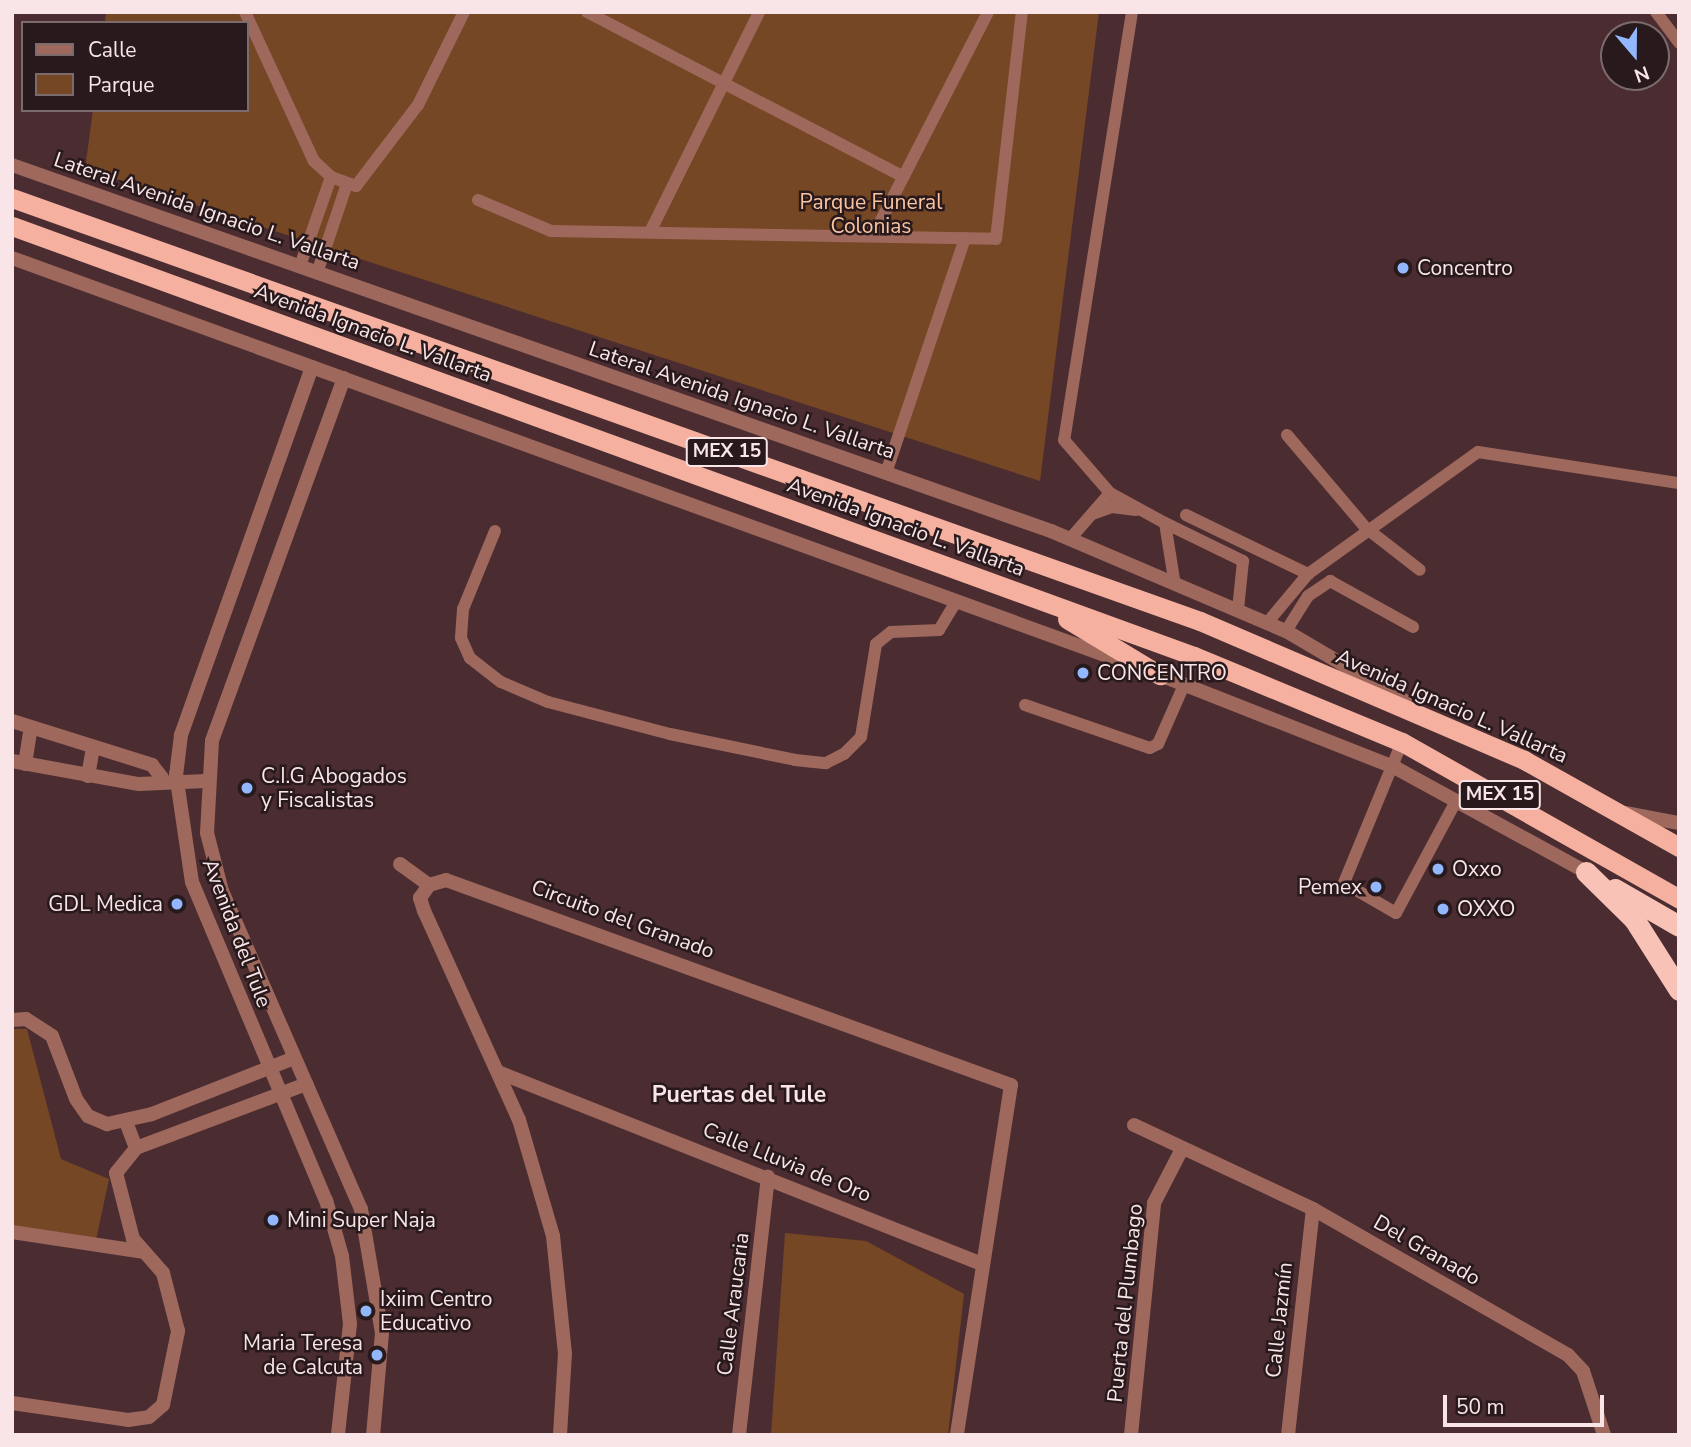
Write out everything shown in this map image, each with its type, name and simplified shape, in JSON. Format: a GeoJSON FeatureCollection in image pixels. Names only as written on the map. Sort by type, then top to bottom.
{"type":"FeatureCollection","features":[{"type":"Feature","properties":{"kind":"highway","name":"Avenida Ignacio L. Vallarta"},"geometry":{"type":"LineString","coordinates":[[12,198],[1200,621],[1437,720],[1617,811],[1679,847]]}},
{"type":"Feature","properties":{"kind":"highway","name":"Avenida Ignacio L. Vallarta"},"geometry":{"type":"LineString","coordinates":[[12,226],[1027,595],[1402,742],[1679,899]]}},
{"type":"Feature","properties":{"kind":"highway"},"geometry":{"type":"LineString","coordinates":[[1027,595],[1160,675]]}},
{"type":"Feature","properties":{"kind":"highway"},"geometry":{"type":"LineString","coordinates":[[1586,872],[1679,926]]}},
{"type":"Feature","properties":{"kind":"highway"},"geometry":{"type":"LineString","coordinates":[[1586,872],[1634,919],[1679,990]]}},
{"type":"Feature","properties":{"kind":"street","name":"Lateral Avenida Ignacio L. Vallarta"},"geometry":{"type":"LineString","coordinates":[[12,165],[886,473],[1174,579],[1286,631],[1437,720]]}},
{"type":"Feature","properties":{"kind":"street"},"geometry":{"type":"LineString","coordinates":[[12,258],[1160,675],[1396,768],[1586,872]]}},
{"type":"Feature","properties":{"kind":"street","name":"Avenida del Tule"},"geometry":{"type":"LineString","coordinates":[[312,367],[181,735],[169,778],[192,882],[326,1200],[342,1256],[350,1324],[338,1435]]}},
{"type":"Feature","properties":{"kind":"street","name":"Avenida del Tule"},"geometry":{"type":"LineString","coordinates":[[344,379],[212,741],[206,781],[207,833],[222,891],[361,1209],[374,1265],[382,1333],[373,1435]]}},
{"type":"Feature","properties":{"kind":"street"},"geometry":{"type":"LineString","coordinates":[[12,721],[152,765],[169,778]]}},
{"type":"Feature","properties":{"kind":"street"},"geometry":{"type":"LineString","coordinates":[[30,727],[18,763],[139,784],[169,778],[206,781]]}},
{"type":"Feature","properties":{"kind":"street"},"geometry":{"type":"LineString","coordinates":[[88,776],[93,748]]}},
{"type":"Feature","properties":{"kind":"street"},"geometry":{"type":"LineString","coordinates":[[1617,811],[1679,823]]}},
{"type":"Feature","properties":{"kind":"street"},"geometry":{"type":"LineString","coordinates":[[400,864],[429,885],[421,898],[424,911],[498,1072],[542,1191],[561,1279],[560,1435]]}},
{"type":"Feature","properties":{"kind":"street","name":"Circuito del Granado"},"geometry":{"type":"LineString","coordinates":[[429,885],[463,884],[1001,1077],[1011,1085],[1012,1103],[1000,1132],[957,1435]]}},
{"type":"Feature","properties":{"kind":"street"},"geometry":{"type":"LineString","coordinates":[[12,1020],[26,1019],[52,1036],[88,1116],[126,1122],[294,1058]]}},
{"type":"Feature","properties":{"kind":"street","name":"Calle Lluvia de Oro"},"geometry":{"type":"LineString","coordinates":[[498,1072],[982,1264]]}},
{"type":"Feature","properties":{"kind":"street"},"geometry":{"type":"LineString","coordinates":[[12,1403],[128,1420],[149,1417],[163,1405],[178,1331],[163,1273],[144,1252],[118,1202],[116,1173],[136,1148],[306,1084]]}},
{"type":"Feature","properties":{"kind":"street"},"geometry":{"type":"LineString","coordinates":[[126,1122],[136,1148]]}},
{"type":"Feature","properties":{"kind":"street"},"geometry":{"type":"LineString","coordinates":[[1135,1125],[1181,1151]]}},
{"type":"Feature","properties":{"kind":"street","name":"Del Granado"},"geometry":{"type":"LineString","coordinates":[[1181,1151],[1313,1209],[1568,1355],[1583,1371],[1604,1435]]}},
{"type":"Feature","properties":{"kind":"street","name":"Puerta del Plumbago"},"geometry":{"type":"LineString","coordinates":[[1131,1435],[1154,1203],[1181,1151]]}},
{"type":"Feature","properties":{"kind":"street","name":"Calle Araucaria"},"geometry":{"type":"LineString","coordinates":[[739,1435],[768,1177]]}},
{"type":"Feature","properties":{"kind":"street","name":"Calle Jazmín"},"geometry":{"type":"LineString","coordinates":[[1288,1435],[1313,1209]]}},
{"type":"Feature","properties":{"kind":"street"},"geometry":{"type":"LineString","coordinates":[[12,1231],[144,1252]]}},
{"type":"Feature","properties":{"kind":"lane"},"geometry":{"type":"LineString","coordinates":[[245,12],[314,161],[331,177],[356,187],[377,166],[418,106],[464,12]]}},
{"type":"Feature","properties":{"kind":"lane"},"geometry":{"type":"LineString","coordinates":[[587,12],[725,81],[904,177]]}},
{"type":"Feature","properties":{"kind":"lane"},"geometry":{"type":"LineString","coordinates":[[650,232],[759,12]]}},
{"type":"Feature","properties":{"kind":"lane"},"geometry":{"type":"LineString","coordinates":[[873,236],[988,12]]}},
{"type":"Feature","properties":{"kind":"lane"},"geometry":{"type":"LineString","coordinates":[[478,200],[551,231],[996,239],[1022,12]]}},
{"type":"Feature","properties":{"kind":"lane"},"geometry":{"type":"LineString","coordinates":[[1132,12],[1064,440],[1110,493],[1243,561],[1238,609]]}},
{"type":"Feature","properties":{"kind":"lane"},"geometry":{"type":"LineString","coordinates":[[1656,12],[1679,43]]}},
{"type":"Feature","properties":{"kind":"lane"},"geometry":{"type":"LineString","coordinates":[[300,266],[331,177]]}},
{"type":"Feature","properties":{"kind":"lane"},"geometry":{"type":"LineString","coordinates":[[317,272],[347,184]]}},
{"type":"Feature","properties":{"kind":"lane"},"geometry":{"type":"LineString","coordinates":[[886,473],[965,238]]}},
{"type":"Feature","properties":{"kind":"lane"},"geometry":{"type":"LineString","coordinates":[[1287,435],[1366,528],[1420,570]]}},
{"type":"Feature","properties":{"kind":"lane"},"geometry":{"type":"LineString","coordinates":[[1267,623],[1308,574],[1366,528],[1478,452],[1679,483]]}},
{"type":"Feature","properties":{"kind":"lane"},"geometry":{"type":"LineString","coordinates":[[1070,539],[1110,493]]}},
{"type":"Feature","properties":{"kind":"lane"},"geometry":{"type":"LineString","coordinates":[[1090,516],[1112,508],[1143,511]]}},
{"type":"Feature","properties":{"kind":"lane"},"geometry":{"type":"LineString","coordinates":[[1186,515],[1308,574]]}},
{"type":"Feature","properties":{"kind":"lane"},"geometry":{"type":"LineString","coordinates":[[1165,523],[1174,579]]}},
{"type":"Feature","properties":{"kind":"lane"},"geometry":{"type":"LineString","coordinates":[[495,531],[463,609],[461,638],[470,658],[501,682],[548,702],[670,734],[795,760],[826,763],[852,746],[860,737],[876,644],[891,632],[939,630],[956,602]]}},
{"type":"Feature","properties":{"kind":"lane"},"geometry":{"type":"LineString","coordinates":[[1286,631],[1308,596],[1331,581],[1413,627]]}},
{"type":"Feature","properties":{"kind":"lane"},"geometry":{"type":"LineString","coordinates":[[1025,705],[1150,748],[1158,744],[1184,685]]}},
{"type":"Feature","properties":{"kind":"lane"},"geometry":{"type":"LineString","coordinates":[[1402,742],[1396,768],[1343,883],[1396,913],[1455,801]]}},
{"type":"Feature","properties":{"kind":"green space","name":"Parque Funeral Colonias"},"geometry":{"type":"Polygon","coordinates":[[[106,12],[1099,12],[1040,481],[85,169],[93,112],[248,112],[248,21],[105,21],[106,12]]]}},
{"type":"Feature","properties":{"kind":"green space"},"geometry":{"type":"Polygon","coordinates":[[[12,1029],[27,1029],[61,1159],[109,1179],[96,1240],[12,1227],[12,1029]]]}},
{"type":"Feature","properties":{"kind":"green space"},"geometry":{"type":"Polygon","coordinates":[[[785,1233],[866,1241],[964,1294],[948,1435],[771,1435],[785,1233]]]}},
{"type":"Feature","properties":{"kind":"place","name":"Concentro"},"geometry":{"type":"Point","coordinates":[1403,268]}},
{"type":"Feature","properties":{"kind":"place","name":"CONCENTRO"},"geometry":{"type":"Point","coordinates":[1083,673]}},
{"type":"Feature","properties":{"kind":"place","name":"C.I.G Abogados y Fiscalistas"},"geometry":{"type":"Point","coordinates":[247,788]}},
{"type":"Feature","properties":{"kind":"place","name":"Oxxo"},"geometry":{"type":"Point","coordinates":[1438,869]}},
{"type":"Feature","properties":{"kind":"place","name":"Pemex"},"geometry":{"type":"Point","coordinates":[1376,887]}},
{"type":"Feature","properties":{"kind":"place","name":"GDL Medica"},"geometry":{"type":"Point","coordinates":[177,904]}},
{"type":"Feature","properties":{"kind":"place","name":"OXXO"},"geometry":{"type":"Point","coordinates":[1443,909]}},
{"type":"Feature","properties":{"kind":"place","name":"Mini Super Naja"},"geometry":{"type":"Point","coordinates":[273,1220]}},
{"type":"Feature","properties":{"kind":"place","name":"Ixiim Centro Educativo"},"geometry":{"type":"Point","coordinates":[366,1311]}},
{"type":"Feature","properties":{"kind":"place","name":"Maria Teresa de Calcuta"},"geometry":{"type":"Point","coordinates":[377,1355]}},
{"type":"Feature","properties":{"kind":"district","name":"Puertas del Tule"},"geometry":{"type":"Point","coordinates":[739,1095]}}]}
